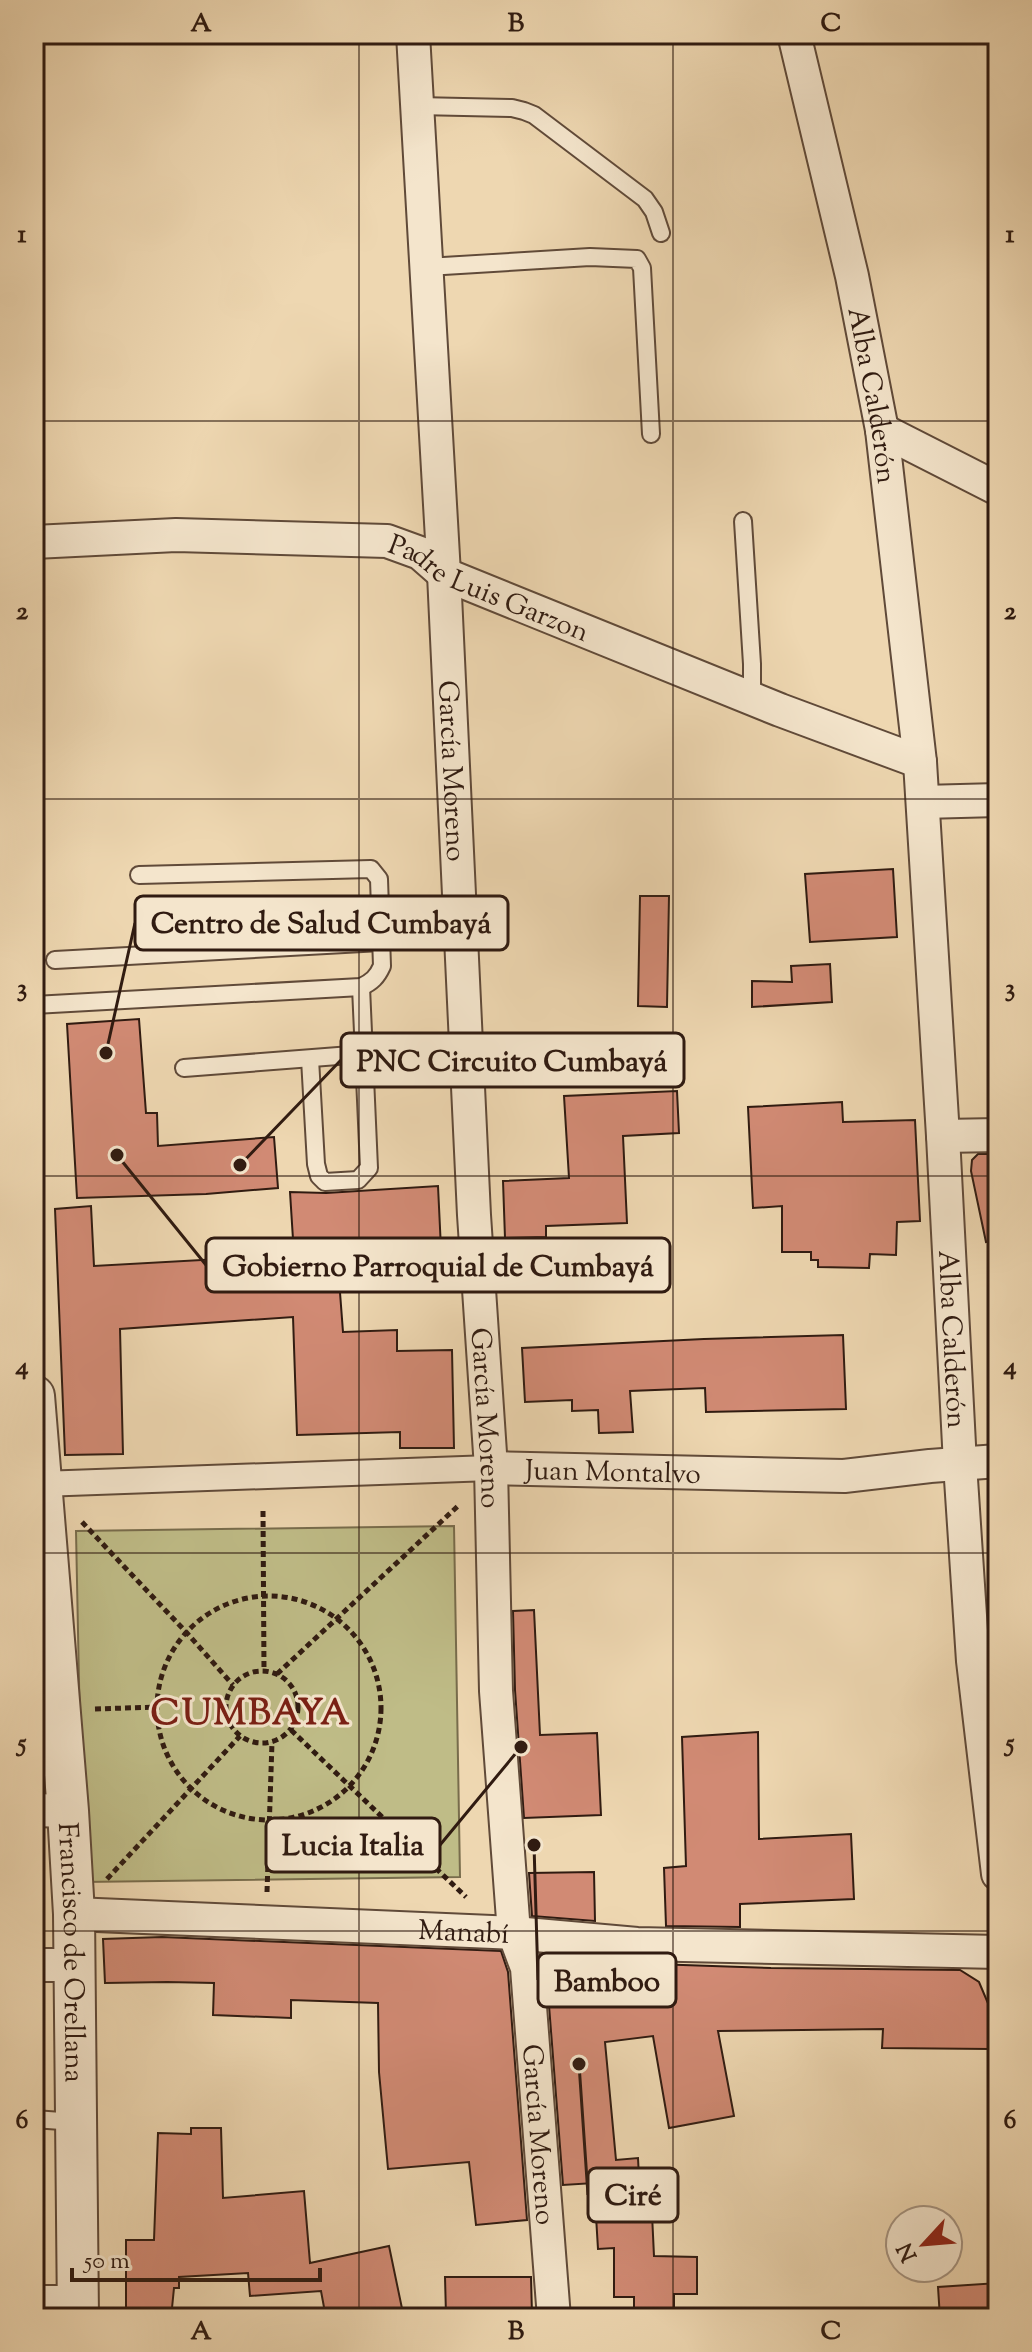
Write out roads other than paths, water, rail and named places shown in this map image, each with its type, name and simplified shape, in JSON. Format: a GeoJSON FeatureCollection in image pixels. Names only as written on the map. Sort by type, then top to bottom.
{"type":"FeatureCollection","features":[{"type":"Feature","properties":{"kind":"street","name":"García Moreno"},"geometry":{"type":"LineString","coordinates":[[413,34],[444,574],[474,1215],[491,1468],[496,1691],[514,1933],[527,1968],[554,2318]]}},
{"type":"Feature","properties":{"kind":"street","name":"Alba Calderón"},"geometry":{"type":"LineString","coordinates":[[794,34],[852,276],[882,430],[920,762],[973,1661],[998,1874]]}},
{"type":"Feature","properties":{"kind":"street"},"geometry":{"type":"LineString","coordinates":[[882,430],[998,489]]}},
{"type":"Feature","properties":{"kind":"street","name":"Padre Luis Garzon"},"geometry":{"type":"LineString","coordinates":[[34,542],[176,535],[387,541],[420,553],[444,574],[752,699],[920,762]]}},
{"type":"Feature","properties":{"kind":"street"},"geometry":{"type":"LineString","coordinates":[[923,802],[998,800]]}},
{"type":"Feature","properties":{"kind":"street"},"geometry":{"type":"LineString","coordinates":[[943,1136],[998,1135]]}},
{"type":"Feature","properties":{"kind":"street","name":"Francisco de Orellana"},"geometry":{"type":"LineString","coordinates":[[34,1396],[51,1810],[74,1914],[78,2310]]}},
{"type":"Feature","properties":{"kind":"street","name":"Juan Montalvo"},"geometry":{"type":"LineString","coordinates":[[37,1484],[491,1468],[844,1476],[998,1461]]}},
{"type":"Feature","properties":{"kind":"street","name":"Manabí"},"geometry":{"type":"LineString","coordinates":[[74,1914],[514,1933],[637,1944],[998,1952]]}},
{"type":"Feature","properties":{"kind":"street"},"geometry":{"type":"LineString","coordinates":[[34,1965],[75,1965]]}},
{"type":"Feature","properties":{"kind":"street"},"geometry":{"type":"LineString","coordinates":[[34,2302],[78,2310]]}},
{"type":"Feature","properties":{"kind":"lane"},"geometry":{"type":"LineString","coordinates":[[417,106],[512,108],[534,115],[645,199],[654,212],[661,233]]}},
{"type":"Feature","properties":{"kind":"lane"},"geometry":{"type":"LineString","coordinates":[[427,267],[590,257],[637,259],[642,268],[651,434]]}},
{"type":"Feature","properties":{"kind":"lane"},"geometry":{"type":"LineString","coordinates":[[743,521],[752,699]]}},
{"type":"Feature","properties":{"kind":"lane"},"geometry":{"type":"LineString","coordinates":[[34,1005],[361,987],[378,976],[382,966],[379,879],[371,869],[139,875]]}},
{"type":"Feature","properties":{"kind":"lane"},"geometry":{"type":"LineString","coordinates":[[55,960],[381,942]]}},
{"type":"Feature","properties":{"kind":"lane"},"geometry":{"type":"LineString","coordinates":[[310,1059],[319,1176],[325,1182],[358,1180],[369,1168],[361,987]]}},
{"type":"Feature","properties":{"kind":"lane"},"geometry":{"type":"LineString","coordinates":[[184,1068],[364,1054]]}},
{"type":"Feature","properties":{"kind":"lane"},"geometry":{"type":"LineString","coordinates":[[34,2119],[77,2122]]}},
{"type":"Feature","properties":{"kind":"place","name":"Centro de Salud Cumbayá"},"geometry":{"type":"Point","coordinates":[106,1053]}},
{"type":"Feature","properties":{"kind":"place","name":"Gobierno Parroquial de Cumbayá"},"geometry":{"type":"Point","coordinates":[117,1155]}},
{"type":"Feature","properties":{"kind":"place","name":"PNC Circuito Cumbayá"},"geometry":{"type":"Point","coordinates":[240,1165]}},
{"type":"Feature","properties":{"kind":"place","name":"Lucia Italia"},"geometry":{"type":"Point","coordinates":[521,1747]}},
{"type":"Feature","properties":{"kind":"place","name":"Bamboo"},"geometry":{"type":"Point","coordinates":[534,1845]}},
{"type":"Feature","properties":{"kind":"place","name":"Ciré"},"geometry":{"type":"Point","coordinates":[579,2064]}},
{"type":"Feature","properties":{"kind":"district","name":"CUMBAYA"},"geometry":{"type":"Point","coordinates":[251,1711]}}]}
